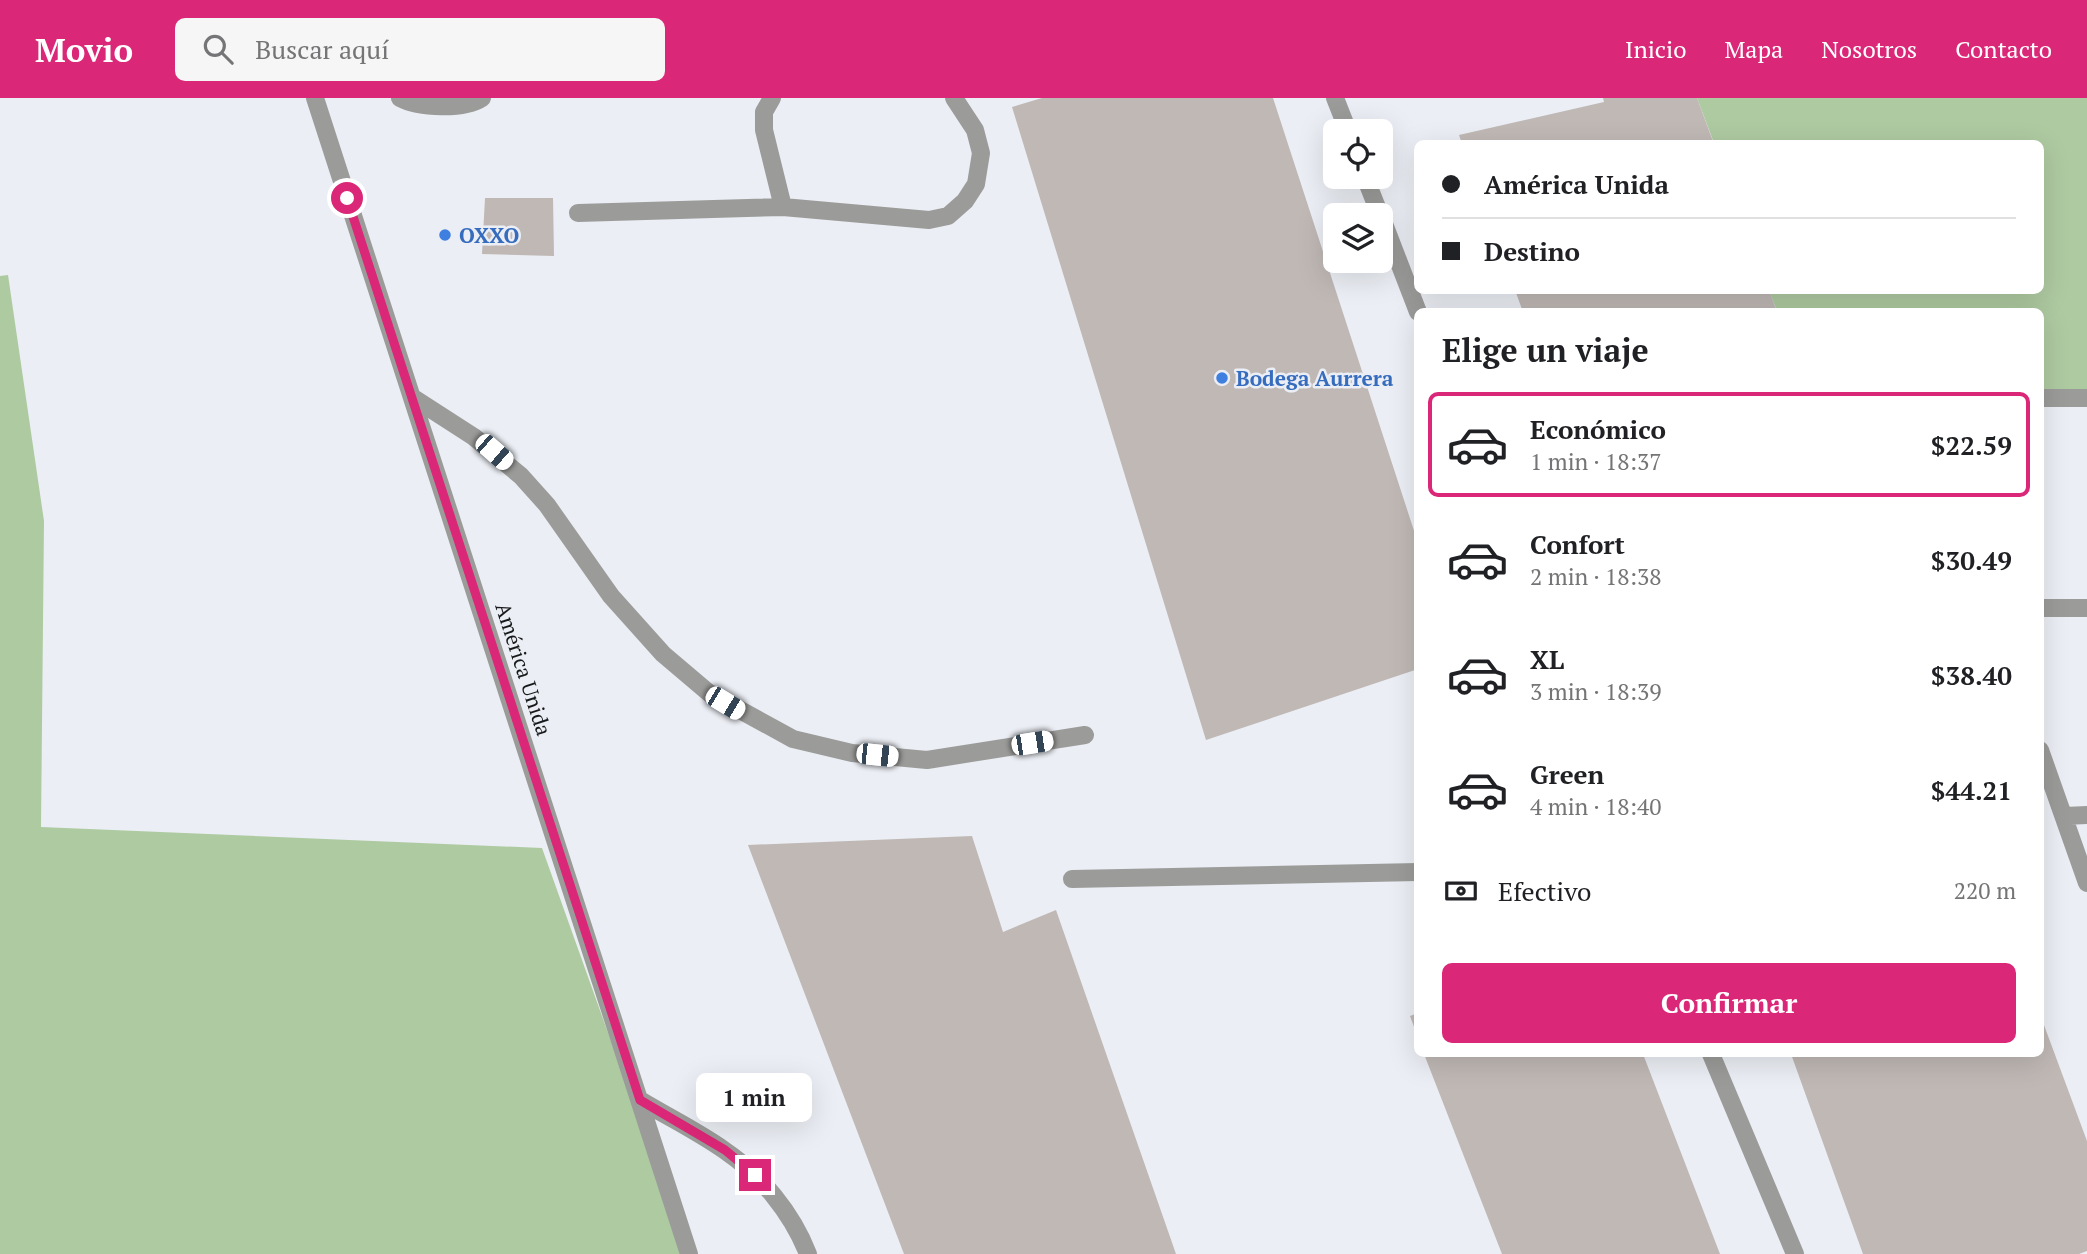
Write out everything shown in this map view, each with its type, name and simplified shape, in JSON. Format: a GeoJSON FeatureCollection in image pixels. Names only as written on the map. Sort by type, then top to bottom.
{"type":"FeatureCollection","features":[{"type":"Feature","properties":{"kind":"street","name":"América Unida"},"geometry":{"type":"LineString","coordinates":[[314,98],[689,1254]]}},
{"type":"Feature","properties":{"kind":"street"},"geometry":{"type":"LineString","coordinates":[[400,98],[433,106],[474,103],[482,98]]}},
{"type":"Feature","properties":{"kind":"street"},"geometry":{"type":"LineString","coordinates":[[772,98],[764,112],[764,130],[783,207]]}},
{"type":"Feature","properties":{"kind":"street"},"geometry":{"type":"LineString","coordinates":[[578,213],[783,207],[929,220],[948,216],[965,201],[976,184],[981,153],[975,130],[954,98]]}},
{"type":"Feature","properties":{"kind":"street"},"geometry":{"type":"LineString","coordinates":[[1335,98],[1343,119]]}},
{"type":"Feature","properties":{"kind":"street"},"geometry":{"type":"LineString","coordinates":[[1393,247],[1416,308]]}},
{"type":"Feature","properties":{"kind":"street"},"geometry":{"type":"LineString","coordinates":[[412,397],[474,437],[521,476],[547,505],[611,596],[663,654],[709,693],[793,739],[852,752],[927,760],[1086,735]]}},
{"type":"Feature","properties":{"kind":"street"},"geometry":{"type":"LineString","coordinates":[[2044,398],[2087,398]]}},
{"type":"Feature","properties":{"kind":"street"},"geometry":{"type":"LineString","coordinates":[[2044,608],[2087,608]]}},
{"type":"Feature","properties":{"kind":"street"},"geometry":{"type":"LineString","coordinates":[[2044,761],[2087,883]]}},
{"type":"Feature","properties":{"kind":"street"},"geometry":{"type":"LineString","coordinates":[[2065,816],[2087,816]]}},
{"type":"Feature","properties":{"kind":"street"},"geometry":{"type":"LineString","coordinates":[[1072,879],[1414,872]]}},
{"type":"Feature","properties":{"kind":"street"},"geometry":{"type":"LineString","coordinates":[[1712,1057],[1795,1254]]}},
{"type":"Feature","properties":{"kind":"street"},"geometry":{"type":"LineString","coordinates":[[640,1100],[725,1150],[755,1175],[799,1232],[808,1254]]}},
{"type":"Feature","properties":{"kind":"green space"},"geometry":{"type":"Polygon","coordinates":[[[1697,98],[2087,98],[2087,398],[2044,398],[2044,308],[1776,308],[1770,294],[2044,294],[2044,140],[1713,140],[1697,98]]]}},
{"type":"Feature","properties":{"kind":"green space"},"geometry":{"type":"Polygon","coordinates":[[[8,275],[44,521],[41,827],[542,848],[687,1254],[0,1254],[0,276],[8,275]]]}},
{"type":"Feature","properties":{"kind":"building"},"geometry":{"type":"Polygon","coordinates":[[[1042,98],[1273,98],[1323,251],[1323,273],[1330,273],[1414,531],[1414,670],[1206,740],[1012,107],[1042,98]]]}},
{"type":"Feature","properties":{"kind":"building"},"geometry":{"type":"Polygon","coordinates":[[[1603,98],[1697,98],[1713,140],[1461,140],[1459,135],[1604,102],[1603,98]]]}},
{"type":"Feature","properties":{"kind":"building"},"geometry":{"type":"Polygon","coordinates":[[[485,198],[553,198],[554,256],[482,254],[485,198]]]}},
{"type":"Feature","properties":{"kind":"building"},"geometry":{"type":"Polygon","coordinates":[[[1516,294],[1770,294],[1776,308],[1522,308],[1516,294]]]}},
{"type":"Feature","properties":{"kind":"building"},"geometry":{"type":"Polygon","coordinates":[[[972,836],[1003,932],[1056,910],[1176,1254],[904,1254],[748,845],[972,836]]]}},
{"type":"Feature","properties":{"kind":"building"},"geometry":{"type":"Polygon","coordinates":[[[2044,1025],[2087,1141],[2087,1251],[2079,1254],[1863,1254],[1792,1057],[2044,1057],[2044,1025]]]}},
{"type":"Feature","properties":{"kind":"building"},"geometry":{"type":"Polygon","coordinates":[[[1425,1057],[1644,1057],[1720,1254],[1502,1254],[1425,1057]]]}},
{"type":"Feature","properties":{"kind":"place","name":"OXXO"},"geometry":{"type":"Point","coordinates":[445,235]}},
{"type":"Feature","properties":{"kind":"place","name":"Bodega Aurrera"},"geometry":{"type":"Point","coordinates":[1222,378]}},
{"type":"Feature","properties":{"kind":"route"},"geometry":{"type":"LineString","coordinates":[[347,198],[640,1100],[725,1150],[755,1175]]}}]}
